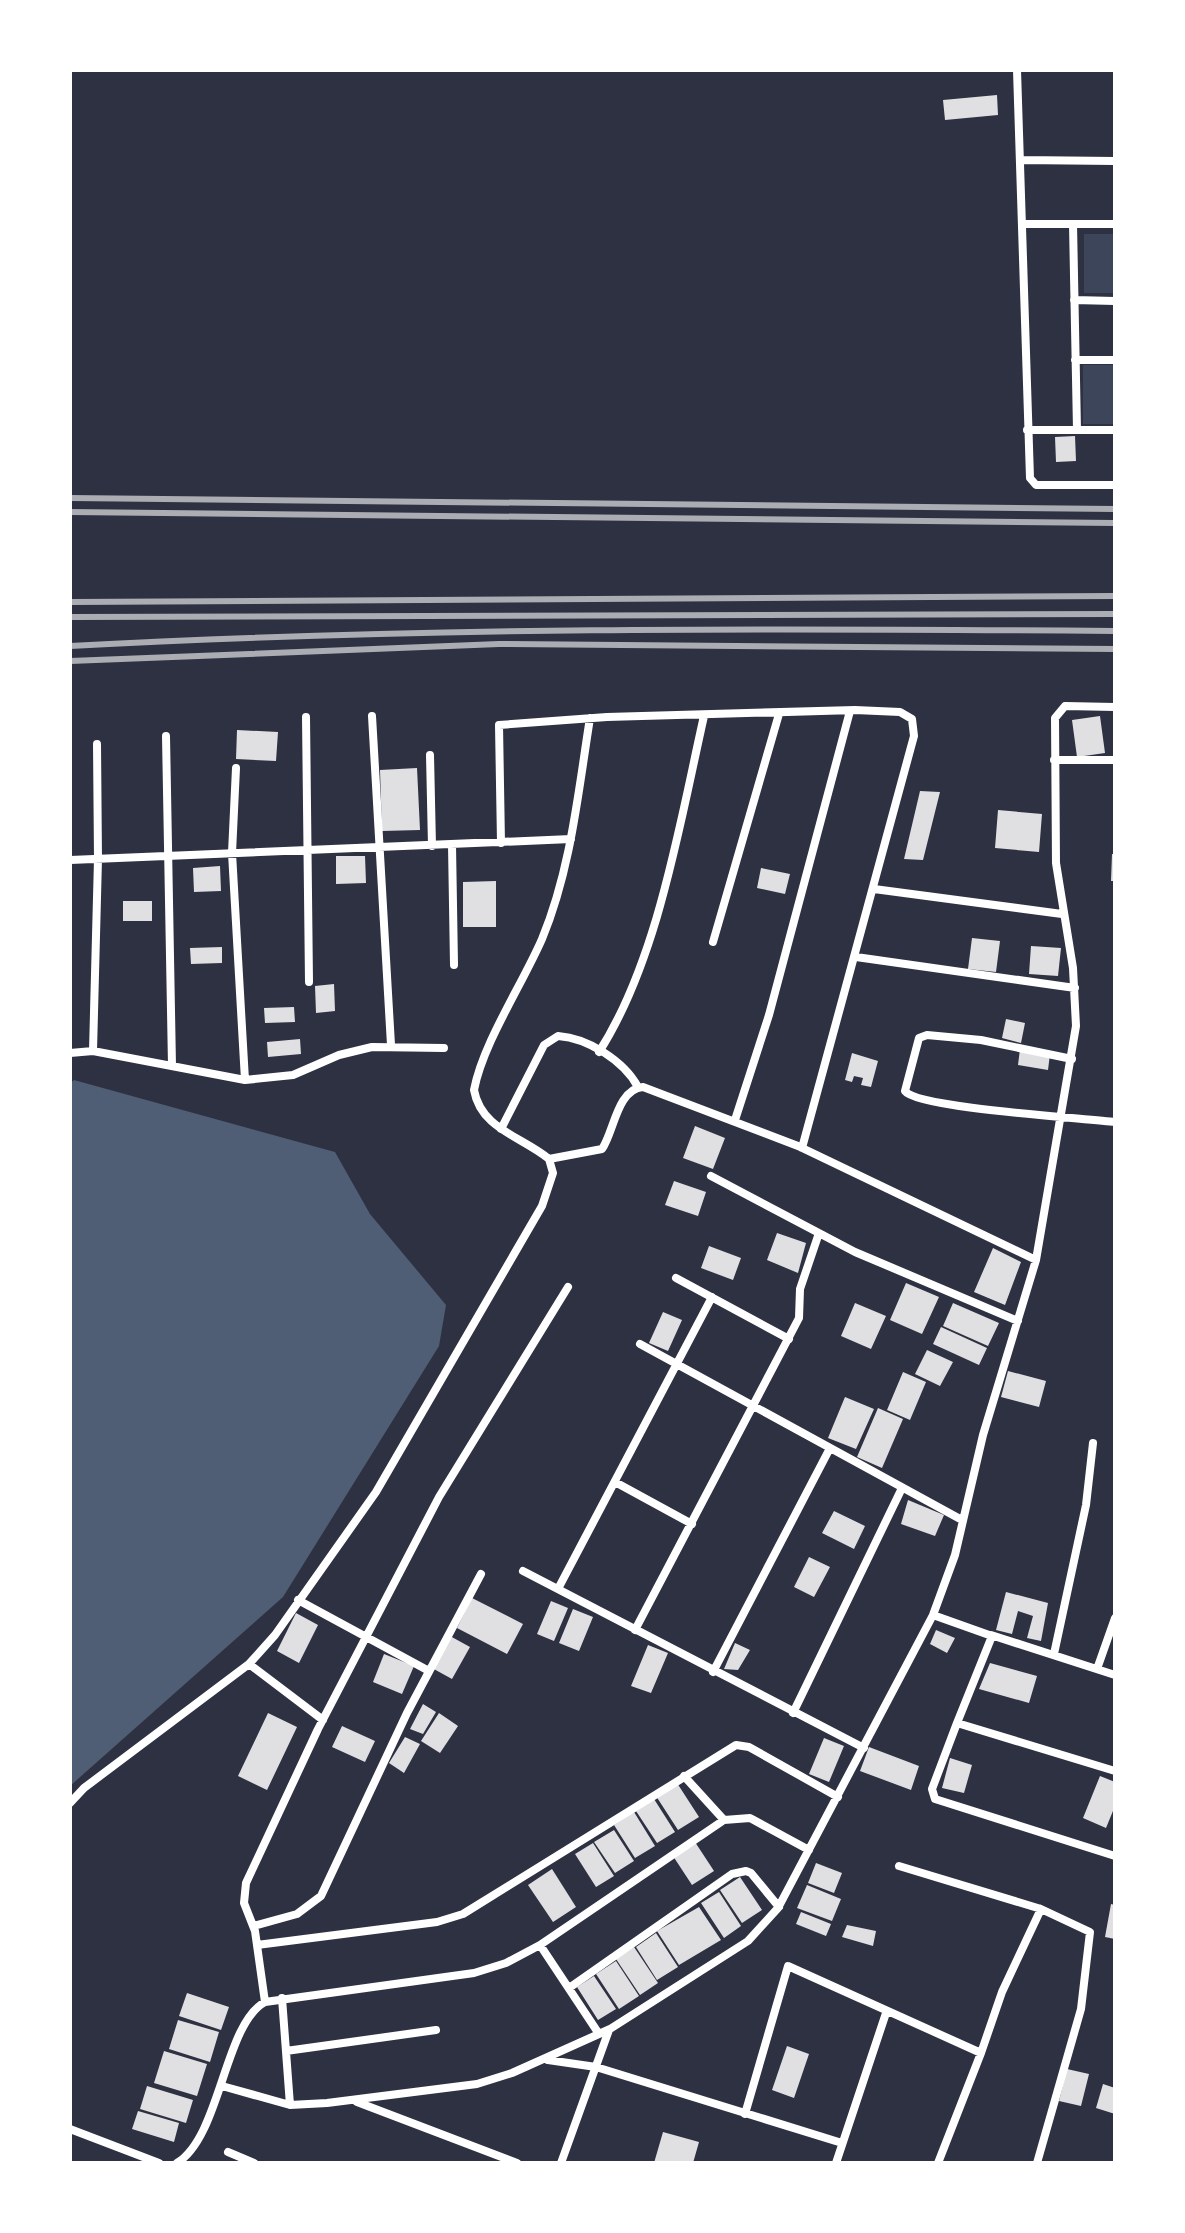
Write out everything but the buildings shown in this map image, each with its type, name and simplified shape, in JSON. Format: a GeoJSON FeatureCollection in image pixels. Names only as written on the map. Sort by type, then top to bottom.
{"type":"FeatureCollection","features":[{"type":"Feature","properties":{"kind":"street"},"geometry":{"type":"LineString","coordinates":[[1017,70],[1030,478],[1034,484],[1115,485]]}},
{"type":"Feature","properties":{"kind":"street"},"geometry":{"type":"LineString","coordinates":[[1021,160],[1115,161]]}},
{"type":"Feature","properties":{"kind":"street"},"geometry":{"type":"LineString","coordinates":[[1022,224],[1115,224]]}},
{"type":"Feature","properties":{"kind":"street"},"geometry":{"type":"LineString","coordinates":[[1073,224],[1077,430]]}},
{"type":"Feature","properties":{"kind":"street"},"geometry":{"type":"LineString","coordinates":[[1074,300],[1115,301]]}},
{"type":"Feature","properties":{"kind":"street"},"geometry":{"type":"LineString","coordinates":[[1075,360],[1115,360]]}},
{"type":"Feature","properties":{"kind":"street"},"geometry":{"type":"LineString","coordinates":[[1027,430],[1115,430]]}},
{"type":"Feature","properties":{"kind":"street"},"geometry":{"type":"LineString","coordinates":[[222,2086],[290,2105],[477,2084],[547,2060],[610,2029],[748,1941],[779,1907],[933,1615],[955,1555],[962,1520],[1036,1260],[1059,1115],[1072,1059],[1075,988],[1056,863],[1054,725],[1058,710],[1069,705],[1115,707]]}},
{"type":"Feature","properties":{"kind":"street"},"geometry":{"type":"LineString","coordinates":[[735,1120],[769,1015],[850,711]]}},
{"type":"Feature","properties":{"kind":"street"},"geometry":{"type":"LineString","coordinates":[[501,843],[499,725],[590,718],[850,711],[900,712],[908,715],[914,725],[874,889],[802,1148]]}},
{"type":"Feature","properties":{"kind":"street"},"geometry":{"type":"LineString","coordinates":[[713,942],[779,714]]}},
{"type":"Feature","properties":{"kind":"street"},"geometry":{"type":"LineString","coordinates":[[372,716],[376,848],[391,1045]]}},
{"type":"Feature","properties":{"kind":"street"},"geometry":{"type":"LineString","coordinates":[[599,1052],[626,1005],[651,929],[678,831],[704,716]]}},
{"type":"Feature","properties":{"kind":"street"},"geometry":{"type":"LineString","coordinates":[[306,717],[305,850],[309,982]]}},
{"type":"Feature","properties":{"kind":"street"},"geometry":{"type":"LineString","coordinates":[[70,1803],[84,1788],[249,1664],[275,1635],[376,1492],[550,1187],[553,1173],[549,1159],[482,1114],[476,1103],[476,1080],[542,939],[559,890],[571,839],[590,718]]}},
{"type":"Feature","properties":{"kind":"street"},"geometry":{"type":"LineString","coordinates":[[166,736],[165,856],[172,1066]]}},
{"type":"Feature","properties":{"kind":"street"},"geometry":{"type":"LineString","coordinates":[[93,1051],[98,859],[97,744]]}},
{"type":"Feature","properties":{"kind":"street"},"geometry":{"type":"LineString","coordinates":[[430,755],[432,846]]}},
{"type":"Feature","properties":{"kind":"street"},"geometry":{"type":"LineString","coordinates":[[1054,760],[1115,760]]}},
{"type":"Feature","properties":{"kind":"street"},"geometry":{"type":"LineString","coordinates":[[236,768],[232,853],[245,1080]]}},
{"type":"Feature","properties":{"kind":"street"},"geometry":{"type":"LineString","coordinates":[[70,860],[571,839]]}},
{"type":"Feature","properties":{"kind":"street"},"geometry":{"type":"LineString","coordinates":[[452,845],[454,965]]}},
{"type":"Feature","properties":{"kind":"street"},"geometry":{"type":"LineString","coordinates":[[874,889],[1062,914]]}},
{"type":"Feature","properties":{"kind":"street"},"geometry":{"type":"LineString","coordinates":[[856,957],[1075,988]]}},
{"type":"Feature","properties":{"kind":"street"},"geometry":{"type":"LineString","coordinates":[[1072,1059],[981,1040],[927,1035],[917,1040],[905,1091],[913,1098],[963,1107],[1115,1122]]}},
{"type":"Feature","properties":{"kind":"street"},"geometry":{"type":"LineString","coordinates":[[501,1129],[546,1042],[558,1036],[568,1037],[624,1065],[638,1087],[735,1120],[802,1148],[1036,1260]]}},
{"type":"Feature","properties":{"kind":"street"},"geometry":{"type":"LineString","coordinates":[[70,1053],[93,1051],[245,1080],[293,1075],[339,1055],[391,1045],[444,1048]]}},
{"type":"Feature","properties":{"kind":"street"},"geometry":{"type":"LineString","coordinates":[[549,1159],[602,1149],[625,1097],[638,1087]]}},
{"type":"Feature","properties":{"kind":"street"},"geometry":{"type":"LineString","coordinates":[[711,1176],[855,1252],[1018,1321]]}},
{"type":"Feature","properties":{"kind":"street"},"geometry":{"type":"LineString","coordinates":[[635,1630],[789,1339],[801,1313],[800,1289],[819,1233]]}},
{"type":"Feature","properties":{"kind":"street"},"geometry":{"type":"LineString","coordinates":[[676,1278],[789,1339]]}},
{"type":"Feature","properties":{"kind":"street"},"geometry":{"type":"LineString","coordinates":[[265,2002],[254,1926],[244,1903],[243,1890],[323,1720],[439,1497],[568,1287]]}},
{"type":"Feature","properties":{"kind":"street"},"geometry":{"type":"LineString","coordinates":[[559,1587],[712,1297]]}},
{"type":"Feature","properties":{"kind":"street"},"geometry":{"type":"LineString","coordinates":[[640,1344],[962,1520]]}},
{"type":"Feature","properties":{"kind":"street"},"geometry":{"type":"LineString","coordinates":[[1054,1654],[1086,1505],[1093,1443]]}},
{"type":"Feature","properties":{"kind":"street"},"geometry":{"type":"LineString","coordinates":[[713,1672],[829,1450]]}},
{"type":"Feature","properties":{"kind":"street"},"geometry":{"type":"LineString","coordinates":[[615,1482],[692,1524]]}},
{"type":"Feature","properties":{"kind":"street"},"geometry":{"type":"LineString","coordinates":[[793,1713],[902,1488]]}},
{"type":"Feature","properties":{"kind":"street"},"geometry":{"type":"LineString","coordinates":[[523,1571],[864,1748]]}},
{"type":"Feature","properties":{"kind":"street"},"geometry":{"type":"LineString","coordinates":[[254,1926],[297,1914],[321,1896],[429,1671],[481,1574]]}},
{"type":"Feature","properties":{"kind":"street"},"geometry":{"type":"LineString","coordinates":[[298,1600],[429,1671]]}},
{"type":"Feature","properties":{"kind":"street"},"geometry":{"type":"LineString","coordinates":[[933,1615],[1115,1675]]}},
{"type":"Feature","properties":{"kind":"street"},"geometry":{"type":"LineString","coordinates":[[1097,1669],[1115,1618]]}},
{"type":"Feature","properties":{"kind":"street"},"geometry":{"type":"LineString","coordinates":[[986,1633],[992,1636],[932,1789],[935,1799],[1115,1856]]}},
{"type":"Feature","properties":{"kind":"street"},"geometry":{"type":"LineString","coordinates":[[249,1664],[323,1720]]}},
{"type":"Feature","properties":{"kind":"street"},"geometry":{"type":"LineString","coordinates":[[957,1723],[1115,1771]]}},
{"type":"Feature","properties":{"kind":"street"},"geometry":{"type":"LineString","coordinates":[[257,1945],[437,1922],[463,1914],[725,1750],[744,1744],[838,1797]]}},
{"type":"Feature","properties":{"kind":"street"},"geometry":{"type":"LineString","coordinates":[[684,1776],[724,1820]]}},
{"type":"Feature","properties":{"kind":"street"},"geometry":{"type":"LineString","coordinates":[[177,2163],[188,2155],[222,2086],[249,2016],[265,2002],[474,1973],[506,1963],[540,1945],[724,1820],[750,1818],[809,1850]]}},
{"type":"Feature","properties":{"kind":"street"},"geometry":{"type":"LineString","coordinates":[[899,1866],[1041,1909],[1090,1932],[1081,2009],[1037,2163]]}},
{"type":"Feature","properties":{"kind":"street"},"geometry":{"type":"LineString","coordinates":[[569,1988],[732,1874],[751,1873],[779,1907]]}},
{"type":"Feature","properties":{"kind":"street"},"geometry":{"type":"LineString","coordinates":[[938,2163],[1002,1992],[1041,1909]]}},
{"type":"Feature","properties":{"kind":"street"},"geometry":{"type":"LineString","coordinates":[[540,1945],[599,2034]]}},
{"type":"Feature","properties":{"kind":"street"},"geometry":{"type":"LineString","coordinates":[[745,2114],[788,1966],[886,2013],[981,2053]]}},
{"type":"Feature","properties":{"kind":"street"},"geometry":{"type":"LineString","coordinates":[[282,1998],[290,2105]]}},
{"type":"Feature","properties":{"kind":"street"},"geometry":{"type":"LineString","coordinates":[[836,2163],[886,2013]]}},
{"type":"Feature","properties":{"kind":"street"},"geometry":{"type":"LineString","coordinates":[[561,2163],[610,2029]]}},
{"type":"Feature","properties":{"kind":"street"},"geometry":{"type":"LineString","coordinates":[[286,2051],[436,2030]]}},
{"type":"Feature","properties":{"kind":"street"},"geometry":{"type":"LineString","coordinates":[[547,2060],[596,2067],[842,2143]]}},
{"type":"Feature","properties":{"kind":"street"},"geometry":{"type":"LineString","coordinates":[[352,2100],[517,2163]]}},
{"type":"Feature","properties":{"kind":"street"},"geometry":{"type":"LineString","coordinates":[[70,2129],[159,2163]]}},
{"type":"Feature","properties":{"kind":"street"},"geometry":{"type":"LineString","coordinates":[[228,2152],[254,2163]]}},
{"type":"Feature","properties":{"kind":"shaded area"},"geometry":{"type":"Polygon","coordinates":[[[1084,234],[1115,234],[1115,293],[1084,293],[1084,234]]]}},
{"type":"Feature","properties":{"kind":"shaded area"},"geometry":{"type":"Polygon","coordinates":[[[1083,365],[1115,365],[1115,424],[1083,424],[1083,365]]]}},
{"type":"Feature","properties":{"kind":"shaded area"},"geometry":{"type":"Polygon","coordinates":[[[74,1080],[335,1152],[370,1214],[446,1305],[439,1346],[283,1597],[70,1786],[70,1083],[74,1080]]]}},
{"type":"Feature","properties":{"kind":"railway"},"geometry":{"type":"LineString","coordinates":[[70,498],[1115,509]]}},
{"type":"Feature","properties":{"kind":"railway"},"geometry":{"type":"LineString","coordinates":[[70,512],[1115,523]]}},
{"type":"Feature","properties":{"kind":"railway"},"geometry":{"type":"LineString","coordinates":[[70,602],[1115,596]]}},
{"type":"Feature","properties":{"kind":"railway"},"geometry":{"type":"LineString","coordinates":[[70,617],[1115,614]]}},
{"type":"Feature","properties":{"kind":"railway"},"geometry":{"type":"LineString","coordinates":[[70,646],[462,632],[723,629],[1115,631]]}},
{"type":"Feature","properties":{"kind":"railway"},"geometry":{"type":"LineString","coordinates":[[70,661],[499,644],[1115,649]]}}]}
